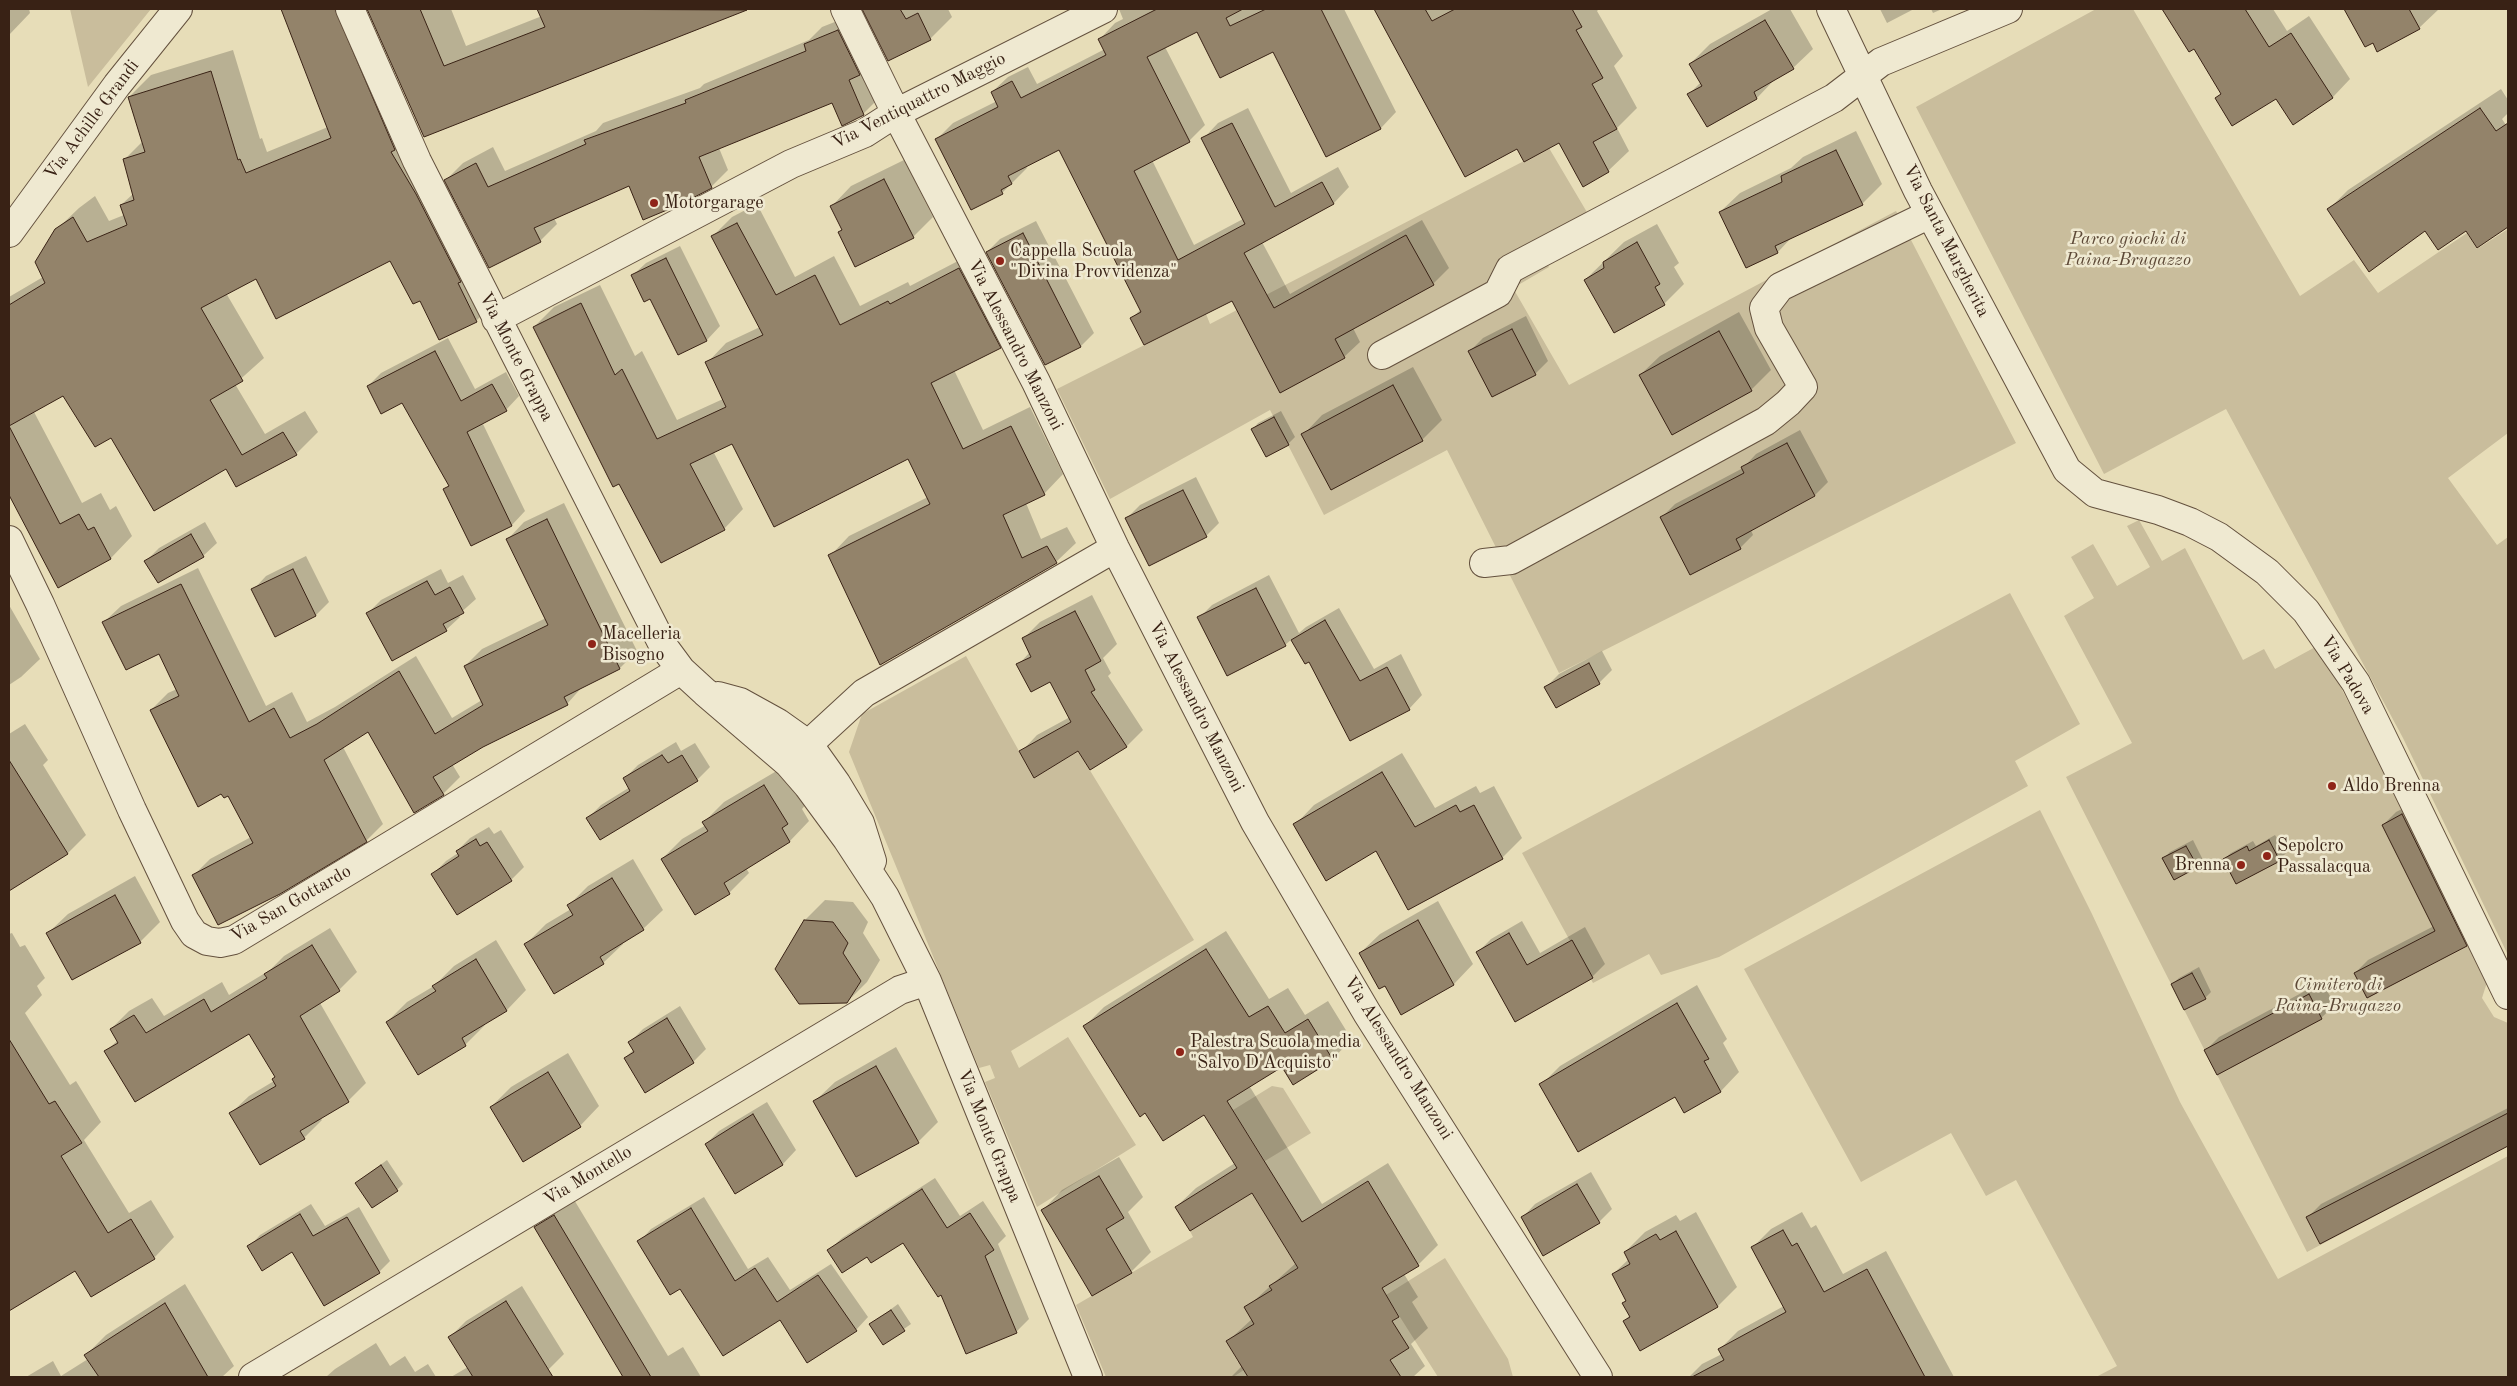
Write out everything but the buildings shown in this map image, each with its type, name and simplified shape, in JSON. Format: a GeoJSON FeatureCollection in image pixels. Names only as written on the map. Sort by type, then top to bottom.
{"type":"FeatureCollection","features":[{"type":"Feature","properties":{"kind":"street","name":"Via Achille Grandi"},"geometry":{"type":"LineString","coordinates":[[9,233],[118,85],[178,9]]}},
{"type":"Feature","properties":{"kind":"street","name":"Via Monte Grappa"},"geometry":{"type":"LineString","coordinates":[[350,9],[417,161],[664,647],[681,670],[788,764],[808,786],[847,839],[885,897],[927,981],[1088,1377]]}},
{"type":"Feature","properties":{"kind":"street","name":"Via Alessandro Manzoni"},"geometry":{"type":"LineString","coordinates":[[845,9],[896,113],[1036,382],[1115,548],[1255,822],[1367,1013],[1598,1377]]}},
{"type":"Feature","properties":{"kind":"street","name":"Via Ventiquattro Maggio"},"geometry":{"type":"LineString","coordinates":[[496,319],[791,164],[865,132],[896,113],[1103,9]]}},
{"type":"Feature","properties":{"kind":"street","name":"Via Santa Margherita"},"geometry":{"type":"LineString","coordinates":[[1831,9],[1930,214],[2067,470]]}},
{"type":"Feature","properties":{"kind":"street"},"geometry":{"type":"LineString","coordinates":[[1382,355],[1498,293],[1510,269],[1834,98],[1865,77],[1881,62],[2008,9]]}},
{"type":"Feature","properties":{"kind":"street"},"geometry":{"type":"LineString","coordinates":[[1484,563],[1511,560],[1766,421],[1803,388],[1769,328],[1764,308],[1780,287],[1930,214]]}},
{"type":"Feature","properties":{"kind":"street","name":"Via Padova"},"geometry":{"type":"LineString","coordinates":[[2067,470],[2095,493],[2158,510],[2190,522],[2219,537],[2267,572],[2306,611],[2356,683],[2508,995]]}},
{"type":"Feature","properties":{"kind":"street","name":"Via San Gottardo"},"geometry":{"type":"LineString","coordinates":[[9,540],[40,604],[132,810],[185,921],[194,934],[207,941],[220,943],[234,940],[681,670]]}},
{"type":"Feature","properties":{"kind":"street"},"geometry":{"type":"LineString","coordinates":[[788,764],[864,693],[1115,548]]}},
{"type":"Feature","properties":{"kind":"street","name":"Via Monte Grappa"},"geometry":{"type":"LineString","coordinates":[[704,692],[740,702],[778,723],[809,745],[836,783],[860,824],[885,897]]}},
{"type":"Feature","properties":{"kind":"street","name":"Via Montello"},"geometry":{"type":"LineString","coordinates":[[253,1377],[900,990],[927,981]]}},
{"type":"Feature","properties":{"kind":"green space"},"geometry":{"type":"Polygon","coordinates":[[[70,9],[151,9],[88,87],[70,9]]]}},
{"type":"Feature","properties":{"kind":"green space","name":"Parco giochi di Paina-Brugazzo"},"geometry":{"type":"Polygon","coordinates":[[[2096,9],[2133,9],[2300,296],[2354,260],[2378,293],[2467,233],[2477,249],[2508,229],[2508,433],[2448,478],[2497,545],[2508,537],[2508,955],[2403,738],[2226,409],[2104,474],[1916,107],[2096,9]]]}},
{"type":"Feature","properties":{"kind":"green space"},"geometry":{"type":"Polygon","coordinates":[[[1549,148],[1591,219],[1539,250],[1549,267],[1513,288],[1569,385],[1896,211],[2016,443],[1559,673],[1447,450],[1324,515],[1270,410],[1110,499],[1057,389],[1206,314],[1210,324],[1549,148]]]}},
{"type":"Feature","properties":{"kind":"green space","name":"Cimitero di Paina-Brugazzo"},"geometry":{"type":"Polygon","coordinates":[[[2139,520],[2162,561],[2185,548],[2243,660],[2264,649],[2275,669],[2319,645],[2489,976],[2482,998],[2494,1017],[2508,1023],[2508,1146],[2307,1252],[2066,777],[2132,743],[2064,616],[2094,598],[2071,557],[2093,544],[2117,586],[2150,567],[2127,526],[2139,520]]]}},
{"type":"Feature","properties":{"kind":"green space"},"geometry":{"type":"Polygon","coordinates":[[[2010,593],[2080,724],[2015,761],[2028,786],[1719,957],[1661,975],[1649,954],[1593,983],[1522,853],[2010,593]]]}},
{"type":"Feature","properties":{"kind":"green space"},"geometry":{"type":"Polygon","coordinates":[[[966,656],[1034,778],[1078,751],[1194,940],[1011,1051],[1019,1068],[1068,1037],[1136,1145],[1037,1207],[985,1082],[995,1078],[990,1065],[979,1068],[849,752],[862,714],[966,656]]]}},
{"type":"Feature","properties":{"kind":"green space"},"geometry":{"type":"Polygon","coordinates":[[[2040,810],[2092,914],[2180,1102],[2278,1279],[2508,1156],[2508,1377],[2096,1377],[2117,1366],[2016,1180],[1986,1196],[1951,1133],[1861,1182],[1744,969],[2040,810]]]}},
{"type":"Feature","properties":{"kind":"green space"},"geometry":{"type":"Polygon","coordinates":[[[1272,1086],[1283,1088],[1311,1133],[1265,1161],[1233,1110],[1272,1086]]]}},
{"type":"Feature","properties":{"kind":"green space"},"geometry":{"type":"Polygon","coordinates":[[[1252,1193],[1298,1268],[1269,1286],[1272,1290],[1263,1338],[1246,1329],[1226,1341],[1238,1362],[1250,1354],[1255,1363],[1233,1377],[1106,1377],[1076,1305],[1193,1237],[1190,1231],[1252,1193]]]}},
{"type":"Feature","properties":{"kind":"green space"},"geometry":{"type":"Polygon","coordinates":[[[1445,1258],[1508,1359],[1513,1377],[1438,1377],[1386,1295],[1445,1258]]]}},
{"type":"Feature","properties":{"kind":"place","name":"Motorgarage"},"geometry":{"type":"Point","coordinates":[654,203]}},
{"type":"Feature","properties":{"kind":"place","name":"Cappella Scuola \"Divina Provvidenza\""},"geometry":{"type":"Point","coordinates":[1000,261]}},
{"type":"Feature","properties":{"kind":"place","name":"Macelleria Bisogno"},"geometry":{"type":"Point","coordinates":[592,644]}},
{"type":"Feature","properties":{"kind":"place","name":"Aldo Brenna"},"geometry":{"type":"Point","coordinates":[2332,786]}},
{"type":"Feature","properties":{"kind":"place","name":"Sepolcro Passalacqua"},"geometry":{"type":"Point","coordinates":[2267,856]}},
{"type":"Feature","properties":{"kind":"place","name":"Brenna"},"geometry":{"type":"Point","coordinates":[2241,865]}},
{"type":"Feature","properties":{"kind":"place","name":"Palestra Scuola media \"Salvo D'Acquisto\""},"geometry":{"type":"Point","coordinates":[1180,1052]}}]}
